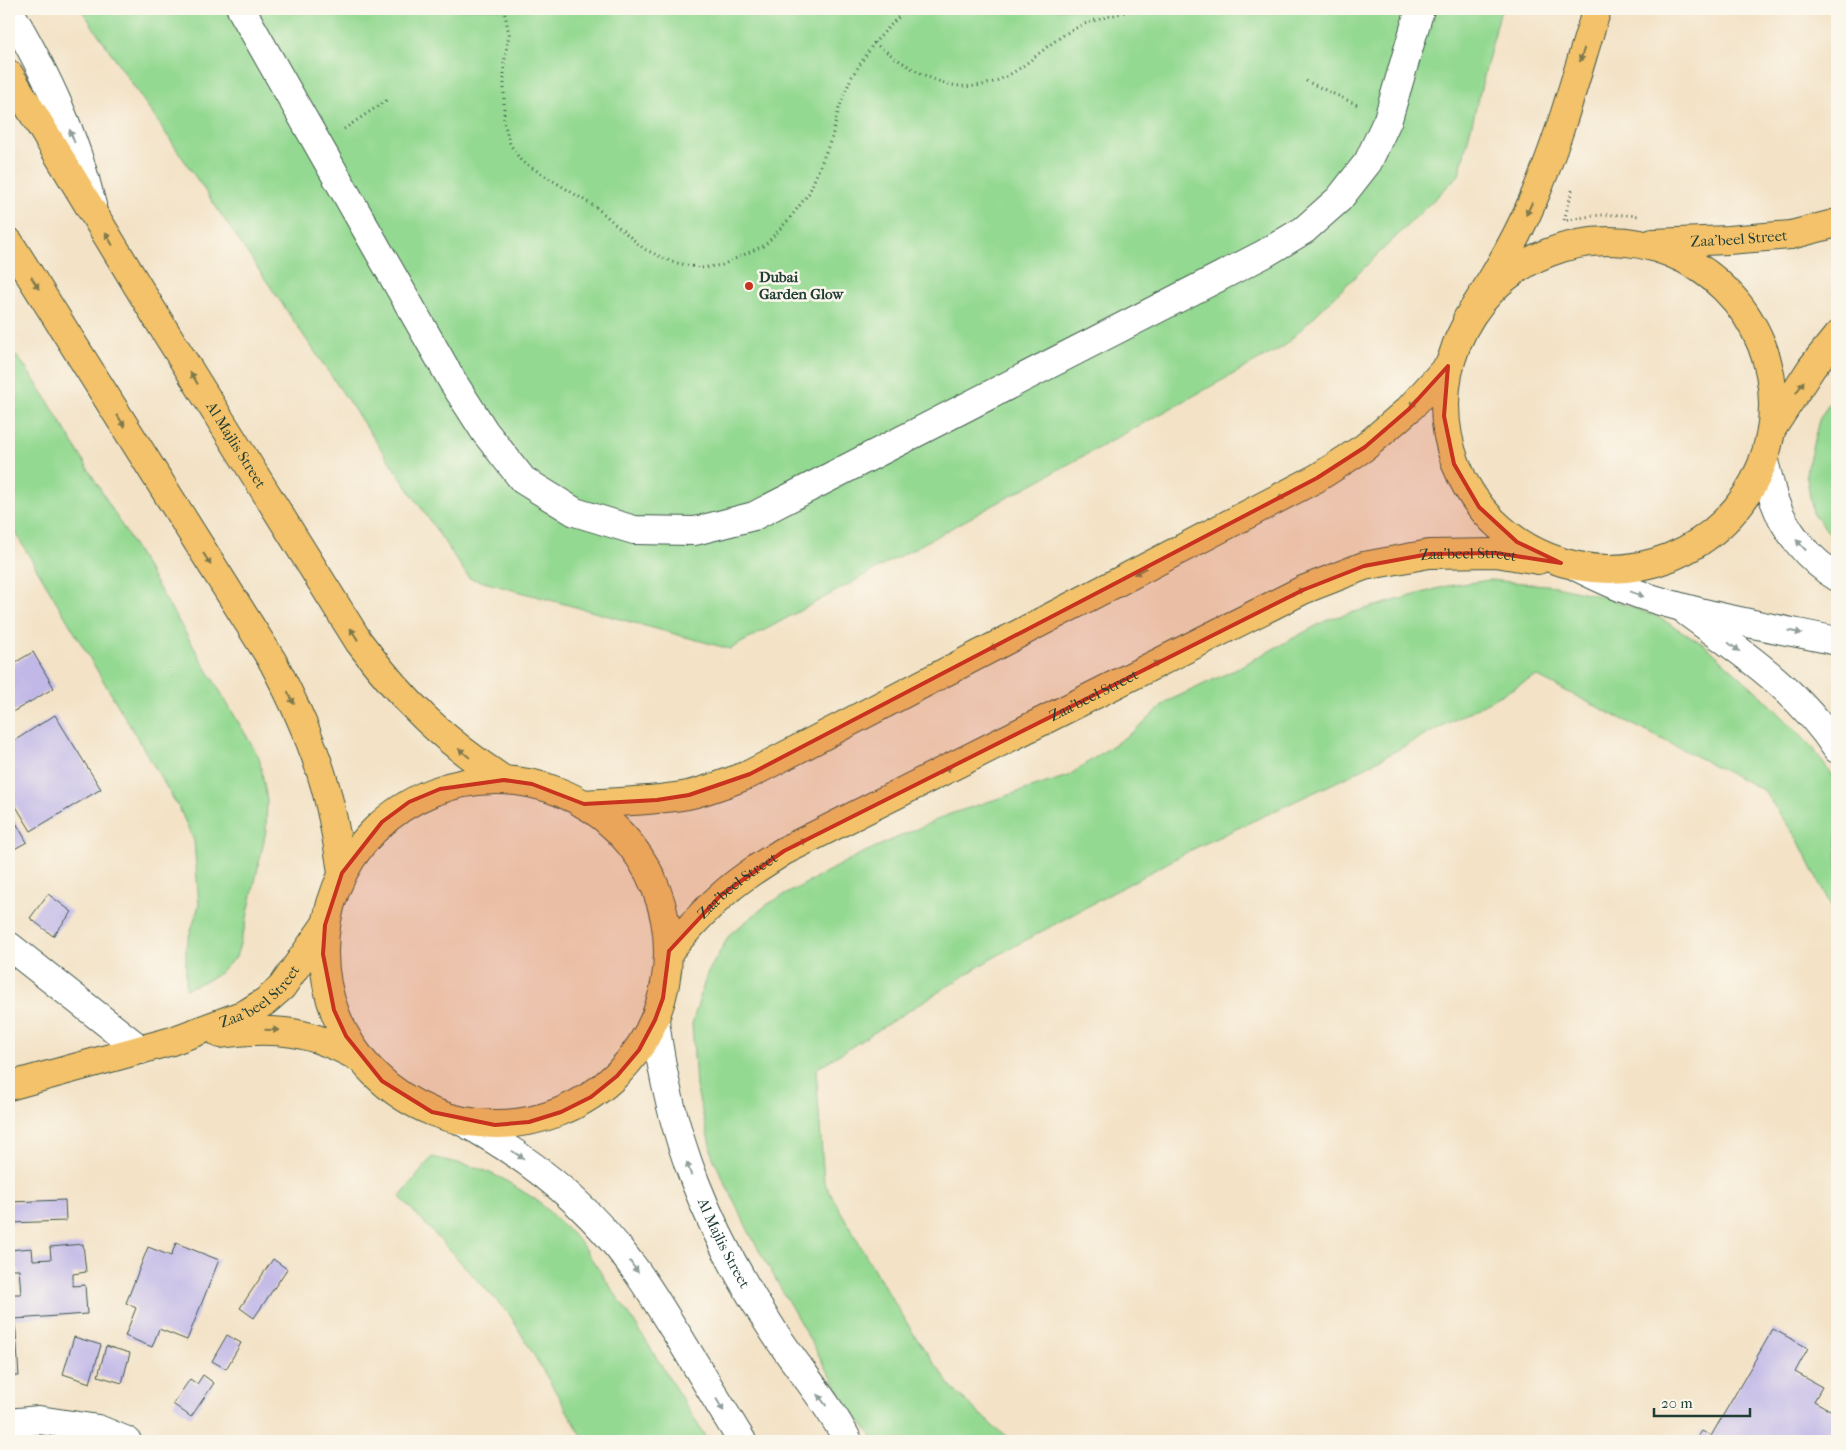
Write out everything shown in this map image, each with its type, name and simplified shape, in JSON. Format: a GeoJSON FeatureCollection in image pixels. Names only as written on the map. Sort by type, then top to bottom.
{"type":"FeatureCollection","features":[{"type":"Feature","properties":{"kind":"main road"},"geometry":{"type":"LineString","coordinates":[[1569,565],[1516,542],[1479,507],[1454,464],[1444,416],[1448,366],[1456,342],[1467,319],[1492,281],[1514,241],[1534,200],[1597,9]]}},
{"type":"Feature","properties":{"kind":"main road","name":"Al Majlis Street"},"geometry":{"type":"LineString","coordinates":[[9,74],[358,642],[410,705],[433,727],[471,758],[504,780]]}},
{"type":"Feature","properties":{"kind":"main road","name":"Zaa'beel Street"},"geometry":{"type":"LineString","coordinates":[[1640,243],[1728,240],[1791,235],[1837,223]]}},
{"type":"Feature","properties":{"kind":"main road"},"geometry":{"type":"LineString","coordinates":[[1467,319],[1499,281],[1541,254],[1590,241],[1640,243],[1687,260],[1727,290],[1733,298],[1756,331],[1772,378],[1773,427]]}},
{"type":"Feature","properties":{"kind":"main road"},"geometry":{"type":"LineString","coordinates":[[9,242],[281,678],[294,702],[311,743],[325,785],[336,829],[342,873]]}},
{"type":"Feature","properties":{"kind":"main road"},"geometry":{"type":"LineString","coordinates":[[1773,427],[1812,367],[1837,336]]}},
{"type":"Feature","properties":{"kind":"main road"},"geometry":{"type":"LineString","coordinates":[[584,804],[657,800],[720,786],[750,774],[1317,478],[1366,447],[1409,409],[1448,366]]}},
{"type":"Feature","properties":{"kind":"main road","name":"Zaa'beel Street"},"geometry":{"type":"LineString","coordinates":[[669,951],[694,922],[721,896],[751,872],[784,851],[1303,590],[1364,566],[1430,554],[1496,553],[1569,565],[1623,570],[1669,559],[1710,536],[1742,503],[1764,462],[1773,427]]}},
{"type":"Feature","properties":{"kind":"main road"},"geometry":{"type":"LineString","coordinates":[[504,780],[532,784],[559,792],[584,804],[613,826],[636,852],[654,883],[665,916],[669,951],[665,990],[655,1020],[639,1050],[617,1076],[591,1097],[561,1112],[528,1122],[495,1125],[461,1121],[432,1112],[406,1099],[382,1081],[362,1060],[346,1036],[334,1010],[326,982],[324,963],[325,925],[332,898],[342,873],[360,845],[382,822],[409,802],[440,789],[471,782],[504,780]]}},
{"type":"Feature","properties":{"kind":"main road","name":"Zaa'beel Street"},"geometry":{"type":"LineString","coordinates":[[9,1086],[172,1041],[247,1013],[266,1001],[282,987],[325,925]]}},
{"type":"Feature","properties":{"kind":"main road","name":"Zaa'beel Street"},"geometry":{"type":"LineString","coordinates":[[172,1041],[252,1030],[276,1030],[320,1039],[342,1048],[362,1060]]}},
{"type":"Feature","properties":{"kind":"street"},"geometry":{"type":"LineString","coordinates":[[241,9],[452,382],[485,432],[523,480],[575,512],[634,530],[695,531],[754,516],[1264,254],[1304,230],[1339,199],[1368,162],[1388,119],[1420,9]]}},
{"type":"Feature","properties":{"kind":"street"},"geometry":{"type":"LineString","coordinates":[[9,10],[42,69],[59,105],[74,141],[95,216]]}},
{"type":"Feature","properties":{"kind":"street"},"geometry":{"type":"LineString","coordinates":[[1764,462],[1775,501],[1793,536],[1823,568],[1837,577]]}},
{"type":"Feature","properties":{"kind":"street"},"geometry":{"type":"LineString","coordinates":[[1569,565],[1610,584],[1645,597],[1681,607],[1837,642]]}},
{"type":"Feature","properties":{"kind":"street"},"geometry":{"type":"LineString","coordinates":[[1681,607],[1777,680],[1822,726],[1837,749]]}},
{"type":"Feature","properties":{"kind":"street"},"geometry":{"type":"LineString","coordinates":[[9,946],[141,1050]]}},
{"type":"Feature","properties":{"kind":"street","name":"Al Majlis Street"},"geometry":{"type":"LineString","coordinates":[[655,1020],[660,1060],[676,1130],[691,1176],[707,1213],[724,1249],[773,1330],[848,1440]]}},
{"type":"Feature","properties":{"kind":"street"},"geometry":{"type":"LineString","coordinates":[[461,1121],[525,1159],[582,1207],[607,1234],[631,1263],[652,1294],[742,1441]]}},
{"type":"Feature","properties":{"kind":"street"},"geometry":{"type":"LineString","coordinates":[[9,1423],[38,1420],[98,1428],[127,1441]]}},
{"type":"Feature","properties":{"kind":"path"},"geometry":{"type":"LineString","coordinates":[[504,9],[509,34],[504,64],[504,122],[510,144],[521,161],[597,208],[644,249],[672,262],[701,268],[722,265],[765,245],[790,218],[809,193],[832,137],[839,108],[852,78],[874,43],[906,9]]}},
{"type":"Feature","properties":{"kind":"path"},"geometry":{"type":"LineString","coordinates":[[874,43],[909,68],[930,78],[957,87],[974,87],[1015,72],[1032,60],[1046,46],[1075,28],[1100,18],[1134,9]]}},
{"type":"Feature","properties":{"kind":"path"},"geometry":{"type":"LineString","coordinates":[[1306,81],[1388,119]]}},
{"type":"Feature","properties":{"kind":"path"},"geometry":{"type":"LineString","coordinates":[[319,146],[387,100]]}},
{"type":"Feature","properties":{"kind":"path"},"geometry":{"type":"LineString","coordinates":[[1574,184],[1564,221],[1593,214],[1642,216]]}},
{"type":"Feature","properties":{"kind":"highlighted area"},"geometry":{"type":"Polygon","coordinates":[[[1448,366],[1444,416],[1454,464],[1479,507],[1517,542],[1561,563],[1496,553],[1429,554],[1364,566],[1303,590],[784,851],[721,895],[669,951],[663,998],[655,1020],[639,1050],[617,1076],[591,1097],[561,1112],[529,1122],[495,1125],[432,1112],[382,1081],[346,1036],[334,1010],[323,954],[325,925],[342,873],[382,822],[409,802],[440,789],[504,780],[532,784],[584,804],[657,800],[689,795],[750,774],[1317,478],[1365,447],[1409,409],[1448,366]]]}},
{"type":"Feature","properties":{"kind":"green space"},"geometry":{"type":"Polygon","coordinates":[[[81,9],[1501,9],[1459,175],[1283,347],[730,649],[469,578],[81,9]]]}},
{"type":"Feature","properties":{"kind":"green space"},"geometry":{"type":"Polygon","coordinates":[[[9,348],[23,364],[45,396],[259,757],[267,800],[266,831],[245,927],[236,957],[216,976],[186,989],[186,946],[199,905],[194,841],[180,810],[9,522],[9,348]]]}},
{"type":"Feature","properties":{"kind":"green space"},"geometry":{"type":"Polygon","coordinates":[[[1837,389],[1837,540],[1813,514],[1806,473],[1819,420],[1837,389]]]}},
{"type":"Feature","properties":{"kind":"green space"},"geometry":{"type":"Polygon","coordinates":[[[1490,580],[1556,586],[1604,597],[1658,617],[1705,645],[1765,699],[1813,748],[1837,783],[1837,918],[1798,840],[1763,790],[1536,676],[1349,776],[1191,850],[991,959],[816,1069],[824,1182],[876,1273],[915,1336],[953,1389],[997,1430],[1015,1441],[876,1441],[848,1406],[750,1234],[713,1158],[696,1086],[692,1024],[707,974],[730,934],[768,904],[856,856],[950,814],[1068,776],[1134,731],[1168,701],[1230,672],[1329,619],[1447,586],[1490,580]]]}},
{"type":"Feature","properties":{"kind":"green space"},"geometry":{"type":"Polygon","coordinates":[[[432,1157],[479,1168],[503,1179],[538,1201],[580,1242],[633,1320],[708,1441],[585,1441],[510,1315],[400,1197],[432,1157]]]}},
{"type":"Feature","properties":{"kind":"building"},"geometry":{"type":"Polygon","coordinates":[[[33,652],[54,688],[9,714],[9,666],[33,652]]]}},
{"type":"Feature","properties":{"kind":"building"},"geometry":{"type":"Polygon","coordinates":[[[55,715],[101,789],[31,831],[9,795],[9,744],[55,715]]]}},
{"type":"Feature","properties":{"kind":"building"},"geometry":{"type":"Polygon","coordinates":[[[12,816],[27,842],[9,852],[9,818],[12,816]]]}},
{"type":"Feature","properties":{"kind":"building"},"geometry":{"type":"Polygon","coordinates":[[[48,894],[72,912],[53,936],[30,918],[48,894]]]}},
{"type":"Feature","properties":{"kind":"building"},"geometry":{"type":"Polygon","coordinates":[[[65,1200],[66,1221],[9,1223],[9,1202],[65,1200]]]}},
{"type":"Feature","properties":{"kind":"building"},"geometry":{"type":"Polygon","coordinates":[[[176,1243],[219,1260],[187,1340],[159,1329],[152,1347],[125,1336],[136,1308],[126,1303],[148,1247],[171,1256],[176,1243]]]}},
{"type":"Feature","properties":{"kind":"building"},"geometry":{"type":"Polygon","coordinates":[[[83,1244],[86,1272],[73,1274],[73,1286],[85,1285],[87,1314],[14,1319],[13,1294],[21,1294],[19,1269],[9,1269],[9,1250],[32,1248],[33,1260],[51,1259],[50,1247],[83,1244]]]}},
{"type":"Feature","properties":{"kind":"building"},"geometry":{"type":"Polygon","coordinates":[[[273,1259],[287,1269],[254,1318],[240,1308],[273,1259]]]}},
{"type":"Feature","properties":{"kind":"building"},"geometry":{"type":"Polygon","coordinates":[[[9,1293],[16,1332],[19,1376],[9,1376],[9,1293]]]}},
{"type":"Feature","properties":{"kind":"building"},"geometry":{"type":"Polygon","coordinates":[[[1773,1329],[1808,1348],[1795,1372],[1822,1387],[1814,1401],[1837,1414],[1837,1426],[1829,1441],[1695,1441],[1702,1431],[1711,1436],[1773,1329]]]}},
{"type":"Feature","properties":{"kind":"building"},"geometry":{"type":"Polygon","coordinates":[[[227,1335],[241,1343],[226,1369],[212,1361],[227,1335]]]}},
{"type":"Feature","properties":{"kind":"building"},"geometry":{"type":"Polygon","coordinates":[[[74,1337],[101,1345],[90,1383],[63,1374],[74,1337]]]}},
{"type":"Feature","properties":{"kind":"building"},"geometry":{"type":"Polygon","coordinates":[[[106,1346],[130,1353],[122,1383],[98,1376],[106,1346]]]}},
{"type":"Feature","properties":{"kind":"building"},"geometry":{"type":"Polygon","coordinates":[[[203,1375],[214,1383],[191,1417],[173,1404],[190,1379],[197,1384],[203,1375]]]}},
{"type":"Feature","properties":{"kind":"place","name":"Dubai Garden Glow"},"geometry":{"type":"Point","coordinates":[749,286]}}]}
